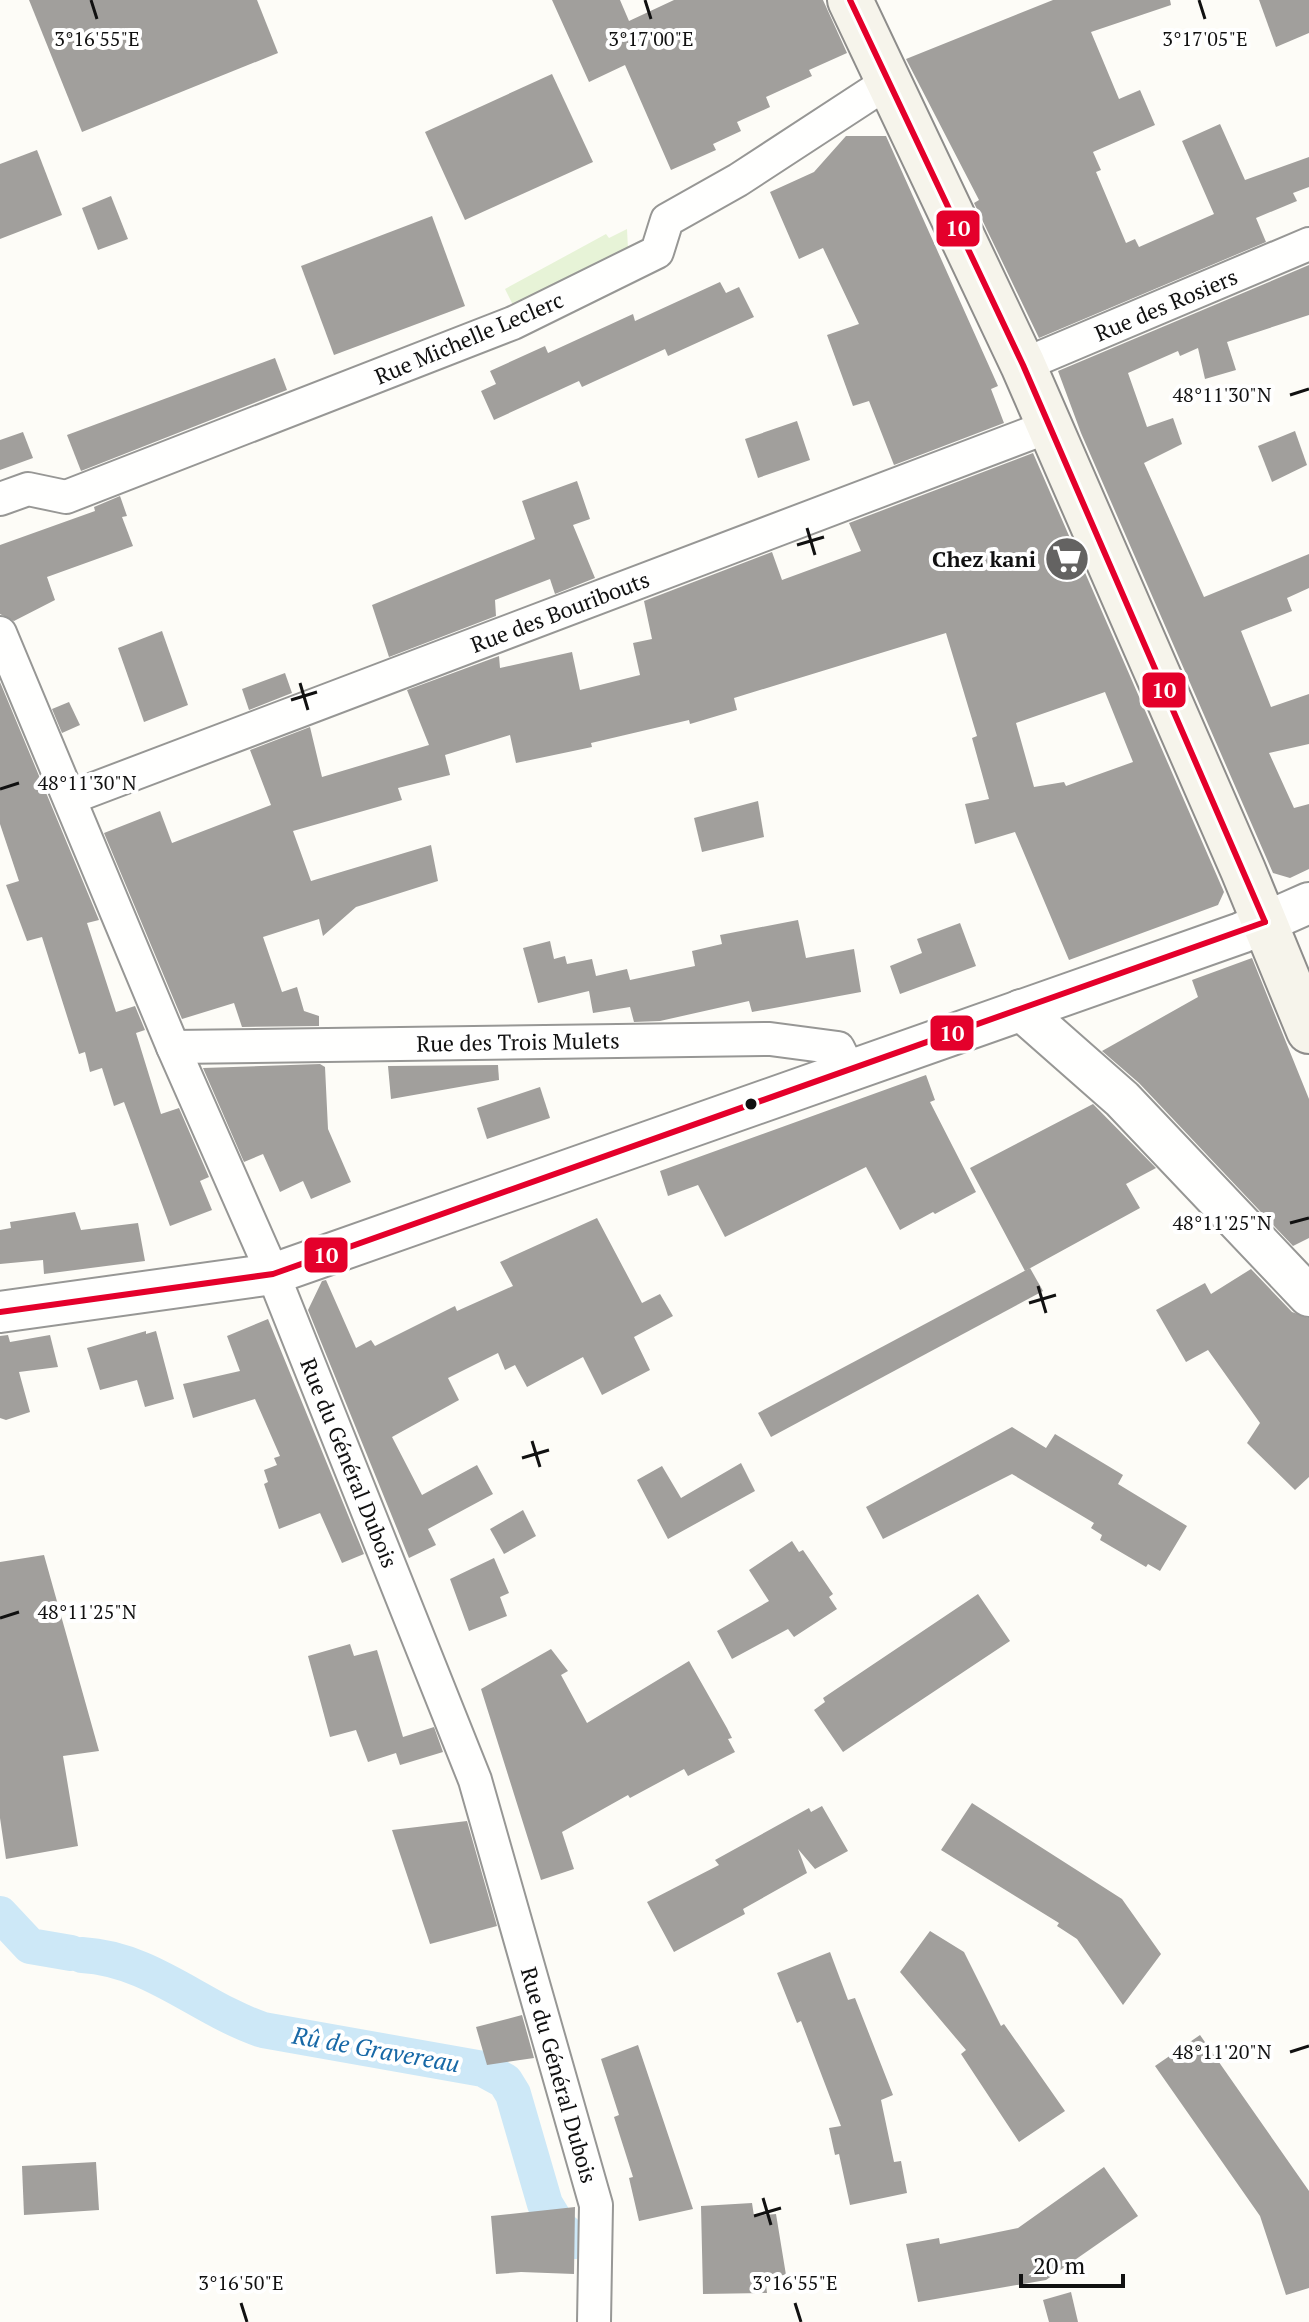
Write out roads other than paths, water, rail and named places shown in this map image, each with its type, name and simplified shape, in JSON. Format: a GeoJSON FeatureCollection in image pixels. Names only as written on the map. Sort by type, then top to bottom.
{"type":"FeatureCollection","features":[{"type":"Feature","properties":{"kind":"main road"},"geometry":{"type":"LineString","coordinates":[[850,0],[1023,365],[1265,922],[1309,1031]]}},
{"type":"Feature","properties":{"kind":"street","name":"Rue Michelle Leclerc"},"geometry":{"type":"LineString","coordinates":[[0,499],[28,489],[66,497],[513,323],[657,252],[667,220],[738,180],[888,82]]}},
{"type":"Feature","properties":{"kind":"street","name":"Rue des Rosiers"},"geometry":{"type":"LineString","coordinates":[[1023,365],[1309,244]]}},
{"type":"Feature","properties":{"kind":"street","name":"Rue des Bouribouts"},"geometry":{"type":"LineString","coordinates":[[70,798],[1050,426]]}},
{"type":"Feature","properties":{"kind":"street","name":"Rue du Général Dubois"},"geometry":{"type":"LineString","coordinates":[[0,633],[173,1047],[273,1274],[475,1780],[596,2205],[594,2322]]}},
{"type":"Feature","properties":{"kind":"street"},"geometry":{"type":"LineString","coordinates":[[0,1312],[273,1274],[1021,1010],[1265,922],[1309,903]]}},
{"type":"Feature","properties":{"kind":"street"},"geometry":{"type":"LineString","coordinates":[[1021,1010],[1122,1099],[1309,1296]]}},
{"type":"Feature","properties":{"kind":"street","name":"Rue des Trois Mulets"},"geometry":{"type":"LineString","coordinates":[[173,1047],[770,1039],[838,1048],[849,1070]]}},
{"type":"Feature","properties":{"kind":"waterway","name":"Rû de Gravereau"},"geometry":{"type":"LineString","coordinates":[[0,1914],[30,1946],[71,1953]]}},
{"type":"Feature","properties":{"kind":"waterway","name":"Rû de Gravereau"},"geometry":{"type":"LineString","coordinates":[[82,1955],[131,1965],[263,2030],[483,2069],[505,2081],[513,2094],[545,2204],[559,2227],[575,2241]]}},
{"type":"Feature","properties":{"kind":"place","name":"Chez kani"},"geometry":{"type":"Point","coordinates":[1067,559]}}]}
